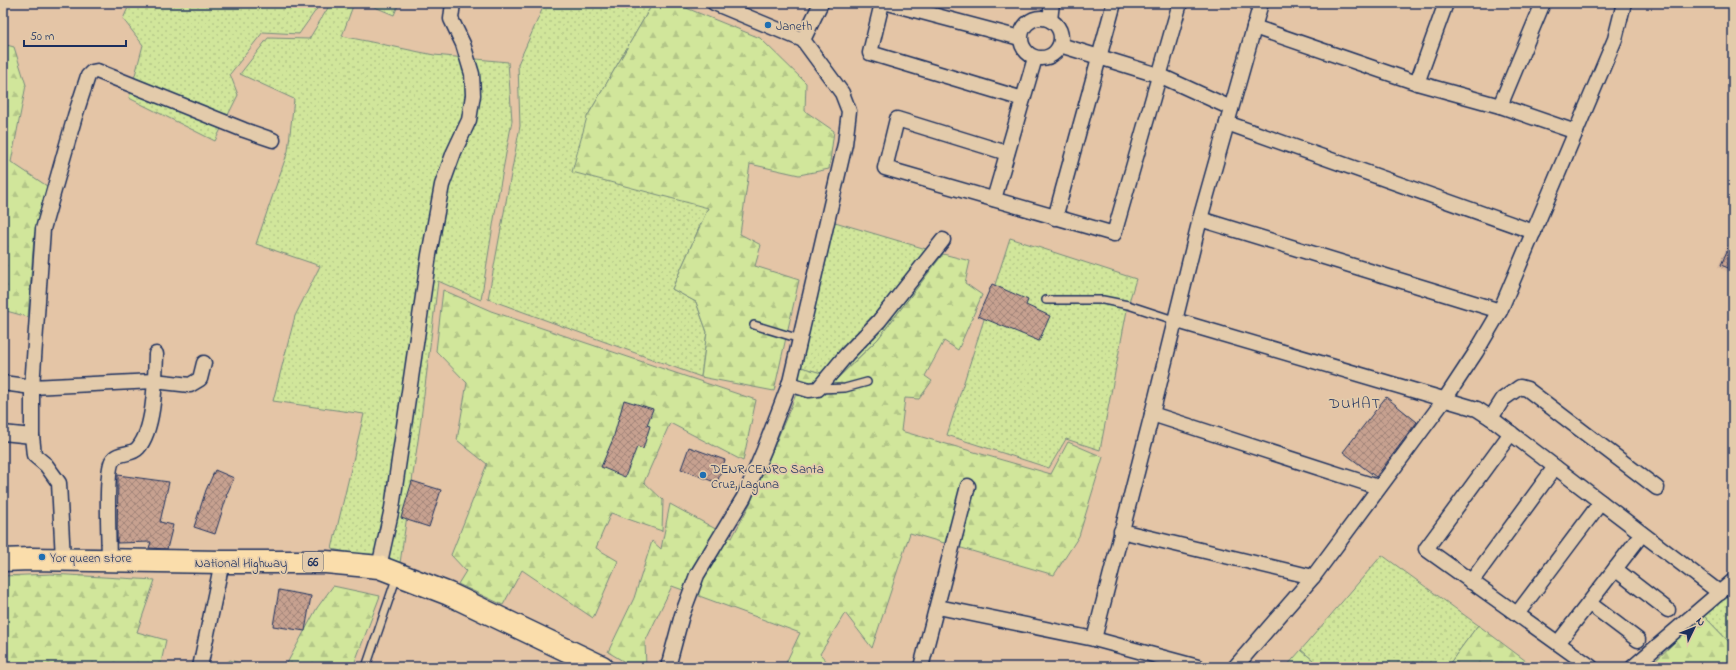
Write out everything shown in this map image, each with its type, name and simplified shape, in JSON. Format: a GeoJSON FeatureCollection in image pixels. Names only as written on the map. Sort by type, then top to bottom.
{"type":"FeatureCollection","features":[{"type":"Feature","properties":{"kind":"main road","name":"National Highway"},"geometry":{"type":"LineString","coordinates":[[3,560],[63,559],[109,561],[326,562],[389,571],[449,594],[602,667]]}},
{"type":"Feature","properties":{"kind":"street"},"geometry":{"type":"LineString","coordinates":[[389,571],[392,508],[429,255],[442,185],[454,152],[469,120],[473,96],[472,74],[463,44],[451,19],[452,3]]}},
{"type":"Feature","properties":{"kind":"street"},"geometry":{"type":"LineString","coordinates":[[668,667],[682,615],[697,575],[744,496],[764,450],[789,384],[845,144],[849,111],[842,93],[803,40],[714,3]]}},
{"type":"Feature","properties":{"kind":"street"},"geometry":{"type":"LineString","coordinates":[[803,40],[821,3]]}},
{"type":"Feature","properties":{"kind":"street"},"geometry":{"type":"LineString","coordinates":[[882,3],[870,53],[1023,99]]}},
{"type":"Feature","properties":{"kind":"street"},"geometry":{"type":"LineString","coordinates":[[888,3],[1020,38]]}},
{"type":"Feature","properties":{"kind":"street"},"geometry":{"type":"LineString","coordinates":[[1050,20],[1052,3]]}},
{"type":"Feature","properties":{"kind":"street"},"geometry":{"type":"LineString","coordinates":[[1054,218],[1114,3]]}},
{"type":"Feature","properties":{"kind":"street"},"geometry":{"type":"LineString","coordinates":[[1007,153],[897,119],[885,168],[1054,218],[1114,234],[1161,76],[1180,3]]}},
{"type":"Feature","properties":{"kind":"street"},"geometry":{"type":"LineString","coordinates":[[1094,639],[1200,219],[1261,3]]}},
{"type":"Feature","properties":{"kind":"street"},"geometry":{"type":"LineString","coordinates":[[1417,82],[1446,3]]}},
{"type":"Feature","properties":{"kind":"street"},"geometry":{"type":"LineString","coordinates":[[1500,106],[1543,3]]}},
{"type":"Feature","properties":{"kind":"street"},"geometry":{"type":"LineString","coordinates":[[1235,667],[1313,576],[1445,399],[1500,312],[1615,39],[1624,3]]}},
{"type":"Feature","properties":{"kind":"street"},"geometry":{"type":"LineString","coordinates":[[1042,18],[1050,20],[1057,25],[1060,30],[1060,45],[1056,52],[1051,56],[1045,58],[1035,58],[1024,50],[1020,38],[1023,28],[1031,20],[1042,18]]}},
{"type":"Feature","properties":{"kind":"street"},"geometry":{"type":"LineString","coordinates":[[1254,27],[1417,82],[1500,106],[1576,132]]}},
{"type":"Feature","properties":{"kind":"street"},"geometry":{"type":"LineString","coordinates":[[1060,45],[1161,76],[1231,108]]}},
{"type":"Feature","properties":{"kind":"street"},"geometry":{"type":"LineString","coordinates":[[994,199],[1035,58]]}},
{"type":"Feature","properties":{"kind":"street"},"geometry":{"type":"LineString","coordinates":[[63,559],[59,483],[46,466],[34,455],[32,436],[32,387],[44,229],[88,76],[92,72],[97,71],[244,130],[273,140]]}},
{"type":"Feature","properties":{"kind":"street"},"geometry":{"type":"LineString","coordinates":[[1227,123],[1534,232]]}},
{"type":"Feature","properties":{"kind":"street"},"geometry":{"type":"LineString","coordinates":[[1200,219],[1500,312]]}},
{"type":"Feature","properties":{"kind":"street"},"geometry":{"type":"LineString","coordinates":[[789,384],[809,390],[818,389],[847,354],[879,321],[943,240]]}},
{"type":"Feature","properties":{"kind":"street"},"geometry":{"type":"LineString","coordinates":[[1174,320],[1476,409],[1511,433],[1720,593]]}},
{"type":"Feature","properties":{"kind":"street"},"geometry":{"type":"LineString","coordinates":[[109,561],[108,502],[112,462],[117,455],[136,450],[140,446],[145,436],[153,409],[156,354]]}},
{"type":"Feature","properties":{"kind":"street"},"geometry":{"type":"LineString","coordinates":[[3,383],[32,387],[154,381],[190,385],[200,379],[204,363]]}},
{"type":"Feature","properties":{"kind":"street"},"geometry":{"type":"LineString","coordinates":[[1491,418],[1503,399],[1520,387],[1527,389],[1657,488]]}},
{"type":"Feature","properties":{"kind":"street"},"geometry":{"type":"LineString","coordinates":[[1152,414],[1378,488]]}},
{"type":"Feature","properties":{"kind":"street"},"geometry":{"type":"LineString","coordinates":[[3,433],[32,436]]}},
{"type":"Feature","properties":{"kind":"street"},"geometry":{"type":"LineString","coordinates":[[1511,433],[1426,550],[1591,667]]}},
{"type":"Feature","properties":{"kind":"street"},"geometry":{"type":"LineString","coordinates":[[1471,582],[1555,467]]}},
{"type":"Feature","properties":{"kind":"street"},"geometry":{"type":"LineString","coordinates":[[921,667],[938,607],[968,486]]}},
{"type":"Feature","properties":{"kind":"street"},"geometry":{"type":"LineString","coordinates":[[1517,614],[1600,502]]}},
{"type":"Feature","properties":{"kind":"street"},"geometry":{"type":"LineString","coordinates":[[1121,531],[1313,576]]}},
{"type":"Feature","properties":{"kind":"street"},"geometry":{"type":"LineString","coordinates":[[1558,643],[1642,534]]}},
{"type":"Feature","properties":{"kind":"street"},"geometry":{"type":"LineString","coordinates":[[200,667],[222,562]]}},
{"type":"Feature","properties":{"kind":"street"},"geometry":{"type":"LineString","coordinates":[[1615,569],[1668,610]]}},
{"type":"Feature","properties":{"kind":"street"},"geometry":{"type":"LineString","coordinates":[[1633,667],[1733,581]]}},
{"type":"Feature","properties":{"kind":"street"},"geometry":{"type":"LineString","coordinates":[[1589,603],[1638,640]]}},
{"type":"Feature","properties":{"kind":"street"},"geometry":{"type":"LineString","coordinates":[[938,607],[1094,639],[1198,667]]}},
{"type":"Feature","properties":{"kind":"lane"},"geometry":{"type":"LineString","coordinates":[[1046,300],[1103,300],[1128,305],[1174,320]]}},
{"type":"Feature","properties":{"kind":"lane"},"geometry":{"type":"LineString","coordinates":[[754,325],[800,340]]}},
{"type":"Feature","properties":{"kind":"lane"},"geometry":{"type":"LineString","coordinates":[[818,389],[845,388],[867,382]]}},
{"type":"Feature","properties":{"kind":"lane"},"geometry":{"type":"LineString","coordinates":[[366,667],[389,571]]}},
{"type":"Feature","properties":{"kind":"shaded area"},"geometry":{"type":"Polygon","coordinates":[[[1733,232],[1733,274],[1718,267],[1733,232]]]}},
{"type":"Feature","properties":{"kind":"green space"},"geometry":{"type":"Polygon","coordinates":[[[130,3],[321,3],[299,34],[263,32],[230,74],[238,95],[215,141],[129,98],[143,45],[123,19],[130,3]]]}},
{"type":"Feature","properties":{"kind":"green space"},"geometry":{"type":"Polygon","coordinates":[[[331,3],[354,3],[342,36],[434,55],[508,62],[512,121],[481,300],[438,281],[420,427],[400,563],[332,549],[364,414],[273,401],[295,316],[320,266],[256,244],[288,151],[294,99],[240,74],[268,38],[309,39],[331,3]]]}},
{"type":"Feature","properties":{"kind":"green space"},"geometry":{"type":"Polygon","coordinates":[[[365,3],[399,3],[394,15],[365,3]]]}},
{"type":"Feature","properties":{"kind":"green space"},"geometry":{"type":"Polygon","coordinates":[[[545,3],[653,3],[587,117],[708,208],[672,289],[696,302],[707,332],[701,377],[488,299],[520,126],[518,64],[545,3]]]}},
{"type":"Feature","properties":{"kind":"green space"},"geometry":{"type":"Polygon","coordinates":[[[653,3],[674,3],[760,38],[806,83],[805,111],[834,131],[829,169],[799,175],[750,164],[740,234],[761,245],[755,266],[799,280],[774,391],[701,377],[707,332],[696,302],[672,289],[708,208],[572,172],[587,117],[653,3]]]}},
{"type":"Feature","properties":{"kind":"green space"},"geometry":{"type":"Polygon","coordinates":[[[3,44],[14,47],[26,85],[11,162],[47,186],[34,237],[28,317],[3,310],[3,44]]]}},
{"type":"Feature","properties":{"kind":"green space"},"geometry":{"type":"Polygon","coordinates":[[[835,222],[943,254],[878,339],[837,378],[801,367],[835,222]]]}},
{"type":"Feature","properties":{"kind":"green space"},"geometry":{"type":"Polygon","coordinates":[[[1010,238],[1136,279],[1128,305],[1100,450],[1066,439],[1049,468],[947,435],[1010,238]]]}},
{"type":"Feature","properties":{"kind":"green space"},"geometry":{"type":"Polygon","coordinates":[[[943,254],[970,261],[965,283],[982,295],[958,350],[944,341],[925,376],[932,381],[919,399],[905,398],[901,431],[1051,474],[1068,442],[1103,457],[1079,536],[1054,575],[910,533],[872,648],[845,613],[820,654],[832,667],[784,667],[800,633],[672,586],[645,642],[646,667],[633,667],[608,652],[634,598],[652,541],[661,549],[670,504],[732,538],[750,504],[795,397],[801,367],[838,378],[878,339],[943,254]]]}},
{"type":"Feature","properties":{"kind":"green space"},"geometry":{"type":"Polygon","coordinates":[[[443,290],[491,311],[756,400],[743,461],[670,423],[644,482],[663,500],[662,531],[611,513],[596,548],[618,561],[593,618],[522,570],[503,605],[458,584],[466,571],[451,555],[487,464],[457,440],[467,383],[436,351],[443,290]]]}},
{"type":"Feature","properties":{"kind":"green space"},"geometry":{"type":"Polygon","coordinates":[[[1382,555],[1478,625],[1447,667],[1321,667],[1301,650],[1382,555]]]}},
{"type":"Feature","properties":{"kind":"green space"},"geometry":{"type":"Polygon","coordinates":[[[51,574],[155,580],[137,632],[166,640],[160,667],[3,667],[3,576],[51,574]]]}},
{"type":"Feature","properties":{"kind":"green space"},"geometry":{"type":"Polygon","coordinates":[[[333,586],[380,596],[353,667],[285,667],[317,608],[333,586]]]}},
{"type":"Feature","properties":{"kind":"green space"},"geometry":{"type":"Polygon","coordinates":[[[1733,590],[1733,646],[1703,615],[1733,590]]]}},
{"type":"Feature","properties":{"kind":"green space"},"geometry":{"type":"Polygon","coordinates":[[[1703,615],[1733,646],[1733,667],[1649,667],[1703,615]]]}},
{"type":"Feature","properties":{"kind":"green space"},"geometry":{"type":"Polygon","coordinates":[[[1478,625],[1534,667],[1447,667],[1478,625]]]}},
{"type":"Feature","properties":{"kind":"green space"},"geometry":{"type":"Polygon","coordinates":[[[1301,650],[1321,667],[1286,667],[1301,650]]]}},
{"type":"Feature","properties":{"kind":"green space"},"geometry":{"type":"Polygon","coordinates":[[[230,660],[252,667],[222,667],[230,660]]]}},
{"type":"Feature","properties":{"kind":"building"},"geometry":{"type":"Polygon","coordinates":[[[1733,237],[1733,270],[1721,265],[1733,237]]]}},
{"type":"Feature","properties":{"kind":"building"},"geometry":{"type":"Polygon","coordinates":[[[992,284],[1028,300],[1026,305],[1050,316],[1039,341],[978,316],[992,284]]]}},
{"type":"Feature","properties":{"kind":"building"},"geometry":{"type":"Polygon","coordinates":[[[1386,397],[1417,422],[1376,477],[1343,452],[1386,397]]]}},
{"type":"Feature","properties":{"kind":"building"},"geometry":{"type":"Polygon","coordinates":[[[624,400],[653,409],[647,425],[650,426],[643,449],[637,447],[625,477],[601,467],[613,439],[624,400]]]}},
{"type":"Feature","properties":{"kind":"building"},"geometry":{"type":"Polygon","coordinates":[[[689,447],[725,460],[717,483],[681,469],[689,447]]]}},
{"type":"Feature","properties":{"kind":"building"},"geometry":{"type":"Polygon","coordinates":[[[215,470],[234,478],[226,496],[215,534],[194,527],[206,490],[215,470]]]}},
{"type":"Feature","properties":{"kind":"building"},"geometry":{"type":"Polygon","coordinates":[[[118,475],[169,482],[160,522],[173,525],[167,549],[149,548],[151,542],[117,543],[118,475]]]}},
{"type":"Feature","properties":{"kind":"building"},"geometry":{"type":"Polygon","coordinates":[[[412,481],[441,490],[429,527],[401,518],[412,481]]]}},
{"type":"Feature","properties":{"kind":"building"},"geometry":{"type":"Polygon","coordinates":[[[279,590],[311,596],[305,631],[273,626],[279,590]]]}},
{"type":"Feature","properties":{"kind":"place","name":"Janeth"},"geometry":{"type":"Point","coordinates":[768,25]}},
{"type":"Feature","properties":{"kind":"place","name":"DENR CENRO Santa Cruz, Laguna"},"geometry":{"type":"Point","coordinates":[703,475]}},
{"type":"Feature","properties":{"kind":"place","name":"Yor queen store"},"geometry":{"type":"Point","coordinates":[42,557]}},
{"type":"Feature","properties":{"kind":"district","name":"DUHAT"},"geometry":{"type":"Point","coordinates":[1355,403]}}]}
